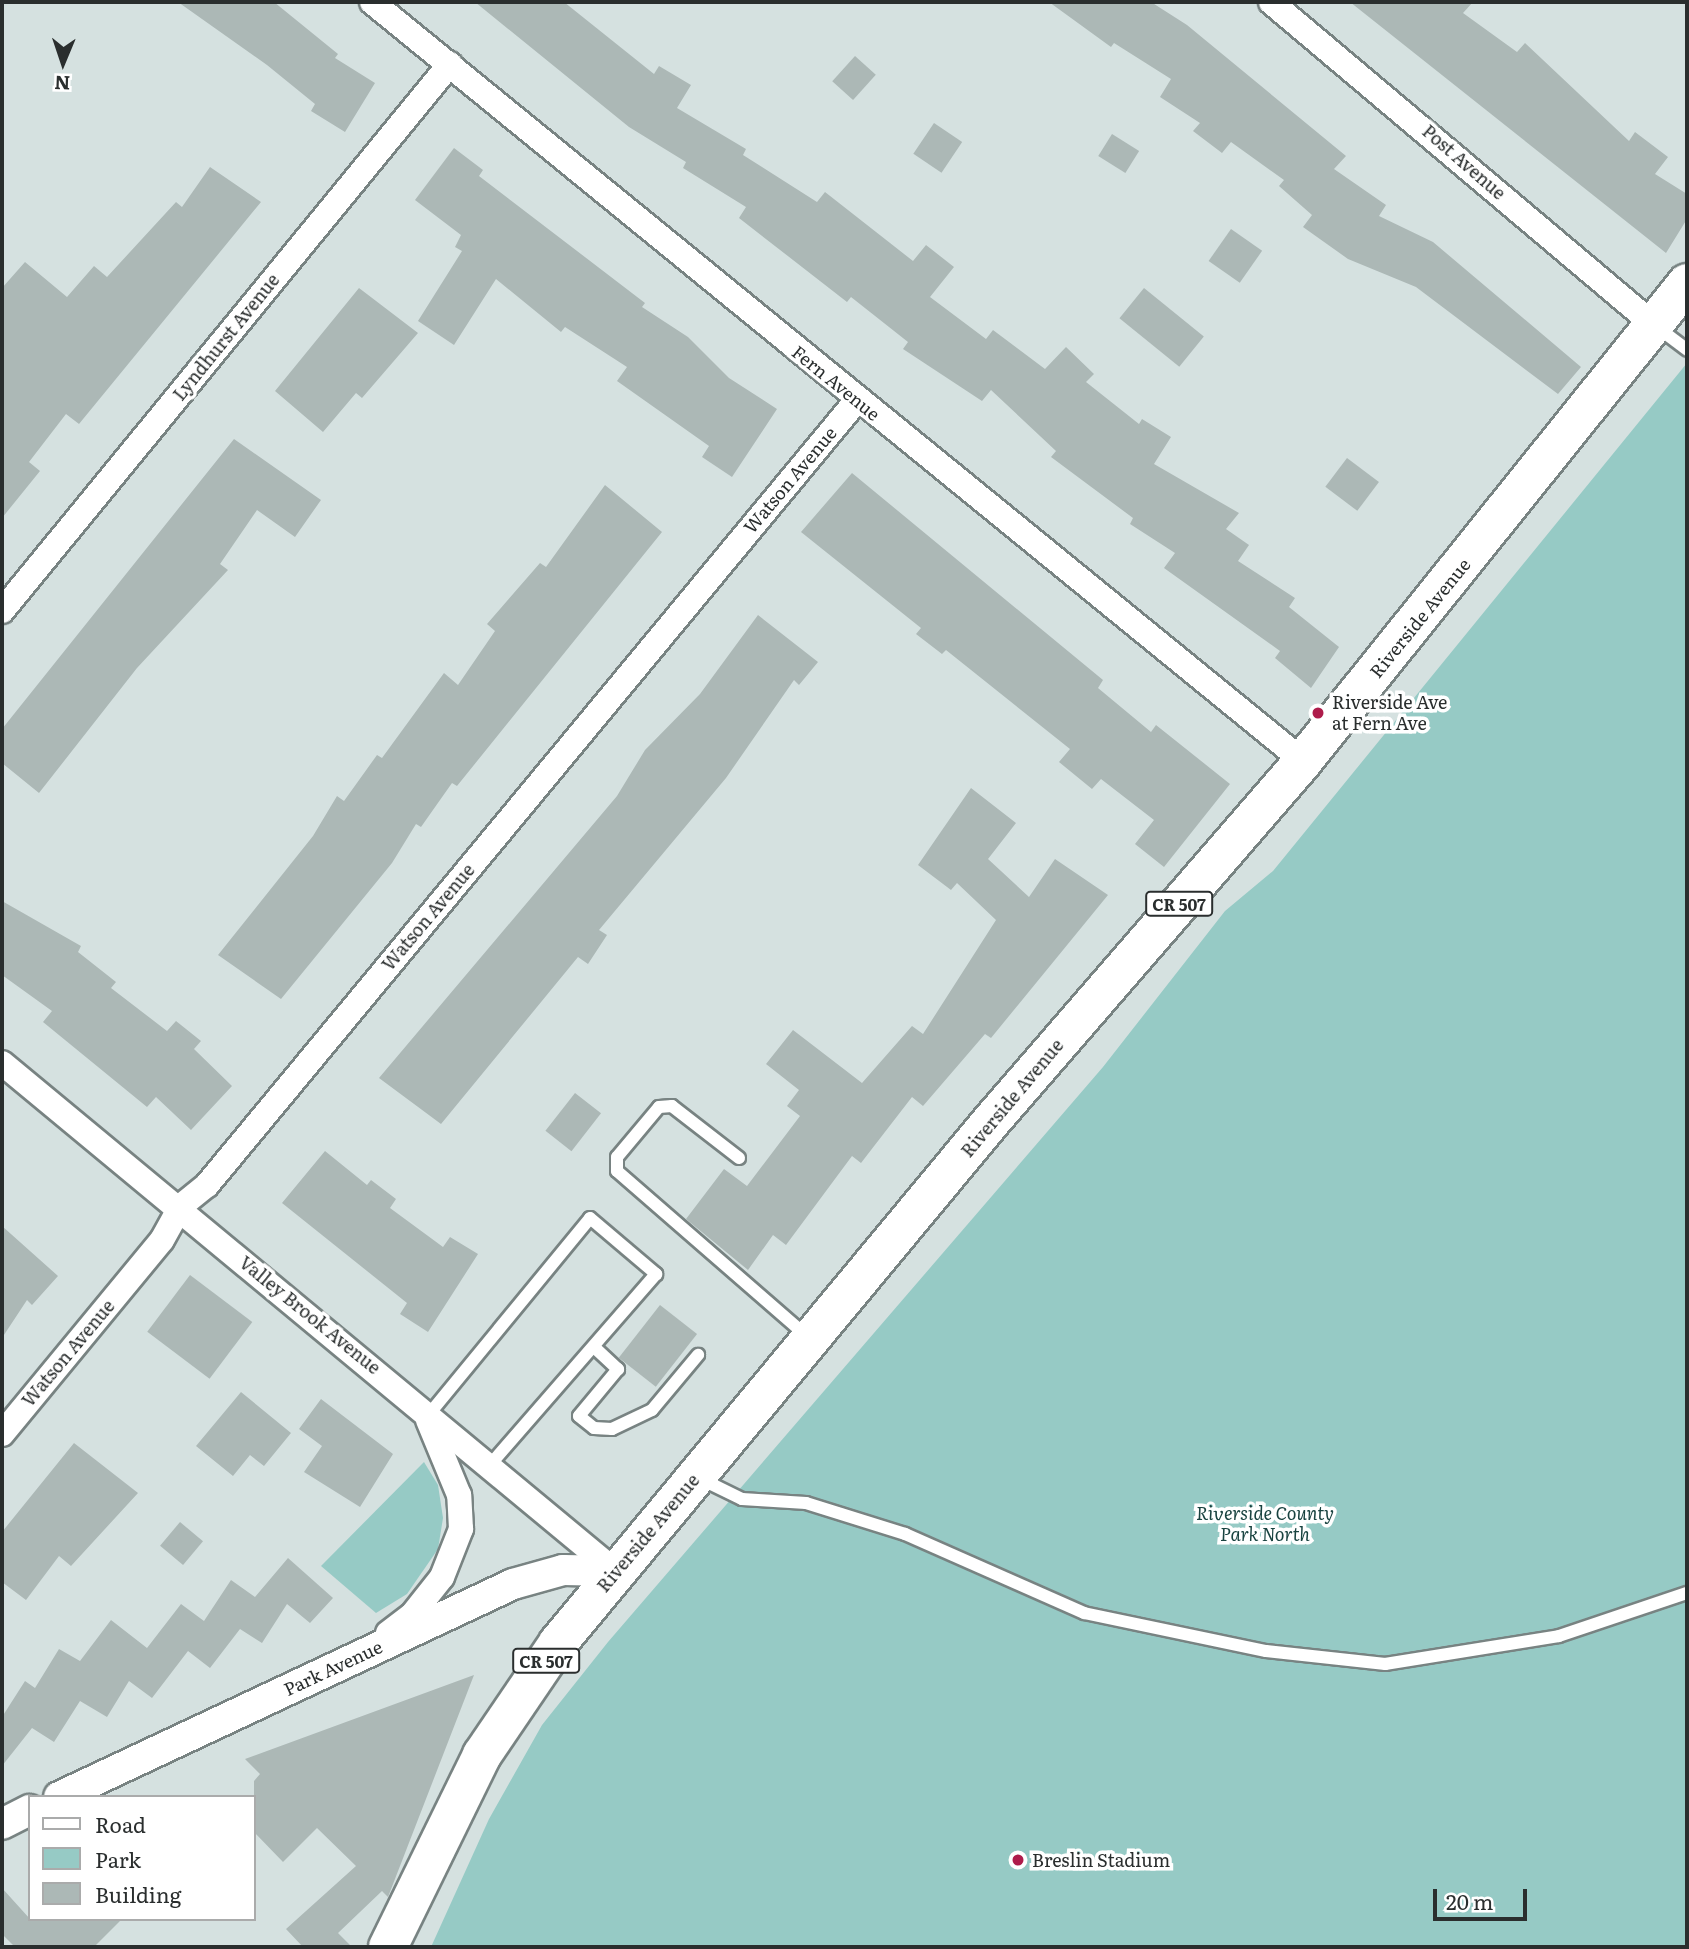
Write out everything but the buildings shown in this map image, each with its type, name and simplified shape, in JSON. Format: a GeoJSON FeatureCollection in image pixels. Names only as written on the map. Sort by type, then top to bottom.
{"type":"FeatureCollection","features":[{"type":"Feature","properties":{"kind":"main road","name":"Riverside Avenue"},"geometry":{"type":"LineString","coordinates":[[388,1947],[482,1755],[615,1571],[1303,761],[1687,283]]}},
{"type":"Feature","properties":{"kind":"street","name":"Fern Avenue"},"geometry":{"type":"LineString","coordinates":[[372,2],[1303,761]]}},
{"type":"Feature","properties":{"kind":"street","name":"Post Avenue"},"geometry":{"type":"LineString","coordinates":[[1271,2],[1654,325]]}},
{"type":"Feature","properties":{"kind":"street","name":"Lyndhurst Avenue"},"geometry":{"type":"LineString","coordinates":[[2,611],[450,64]]}},
{"type":"Feature","properties":{"kind":"street","name":"Watson Avenue"},"geometry":{"type":"LineString","coordinates":[[2,1434],[162,1240],[181,1206],[207,1185],[857,400]]}},
{"type":"Feature","properties":{"kind":"street","name":"Valley Brook Avenue"},"geometry":{"type":"LineString","coordinates":[[2,1062],[181,1206],[615,1571]]}},
{"type":"Feature","properties":{"kind":"street"},"geometry":{"type":"LineString","coordinates":[[351,1660],[412,1615],[457,1545],[459,1495],[444,1446],[424,1409]]}},
{"type":"Feature","properties":{"kind":"street","name":"Park Avenue"},"geometry":{"type":"LineString","coordinates":[[63,1795],[513,1584],[563,1570],[615,1571]]}},
{"type":"Feature","properties":{"kind":"street"},"geometry":{"type":"LineString","coordinates":[[2,1824],[28,1811]]}},
{"type":"Feature","properties":{"kind":"lane"},"geometry":{"type":"LineString","coordinates":[[1654,325],[1687,350]]}},
{"type":"Feature","properties":{"kind":"lane"},"geometry":{"type":"LineString","coordinates":[[740,1158],[672,1106],[659,1107],[617,1157],[617,1171],[811,1339]]}},
{"type":"Feature","properties":{"kind":"lane"},"geometry":{"type":"LineString","coordinates":[[424,1409],[590,1218],[656,1274],[491,1464]]}},
{"type":"Feature","properties":{"kind":"lane"},"geometry":{"type":"LineString","coordinates":[[594,1348],[618,1369],[579,1416],[594,1428],[612,1429],[652,1410],[698,1355]]}},
{"type":"Feature","properties":{"kind":"lane"},"geometry":{"type":"LineString","coordinates":[[695,1476],[742,1499],[806,1503],[905,1534],[1084,1613],[1266,1651],[1385,1664],[1559,1636],[1687,1593]]}},
{"type":"Feature","properties":{"kind":"green space","name":"Riverside County Park North"},"geometry":{"type":"Polygon","coordinates":[[[1687,363],[1687,1947],[431,1947],[489,1819],[542,1725],[608,1642],[1103,1067],[1225,911],[1273,871],[1687,363]]]}},
{"type":"Feature","properties":{"kind":"green space"},"geometry":{"type":"Polygon","coordinates":[[[424,1462],[438,1485],[443,1518],[438,1549],[407,1594],[376,1613],[321,1566],[424,1462]]]}},
{"type":"Feature","properties":{"kind":"place","name":"Riverside Ave at Fern Ave"},"geometry":{"type":"Point","coordinates":[1318,713]}},
{"type":"Feature","properties":{"kind":"place","name":"Breslin Stadium"},"geometry":{"type":"Point","coordinates":[1018,1860]}}]}
